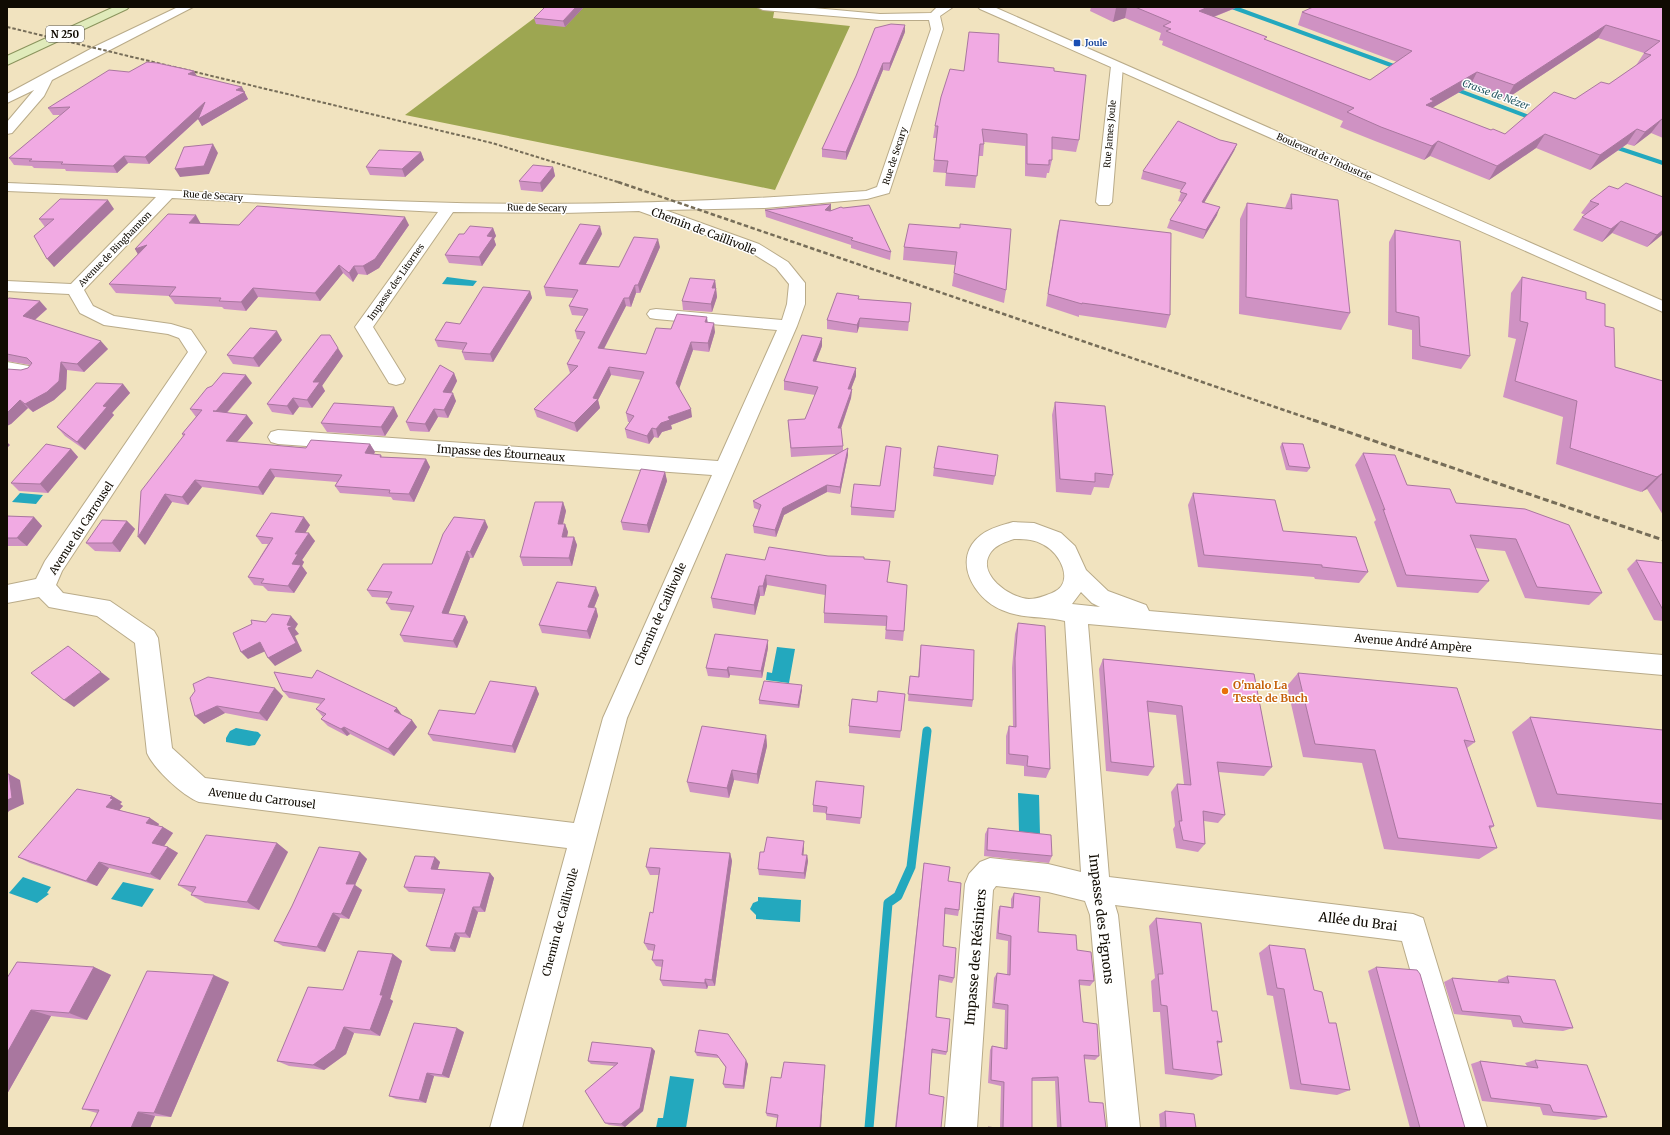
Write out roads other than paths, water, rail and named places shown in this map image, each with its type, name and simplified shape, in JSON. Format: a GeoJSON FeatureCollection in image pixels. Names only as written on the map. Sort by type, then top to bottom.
{"type":"FeatureCollection","features":[{"type":"Feature","properties":{"kind":"main road","name":"N 250"},"geometry":{"type":"LineString","coordinates":[[7,62],[123,7]]}},
{"type":"Feature","properties":{"kind":"street"},"geometry":{"type":"LineString","coordinates":[[7,98],[187,7]]}},
{"type":"Feature","properties":{"kind":"street"},"geometry":{"type":"LineString","coordinates":[[762,7],[880,17],[934,16],[938,11],[947,7]]}},
{"type":"Feature","properties":{"kind":"street","name":"Boulevard de l'Industrie"},"geometry":{"type":"LineString","coordinates":[[984,7],[1663,307]]}},
{"type":"Feature","properties":{"kind":"street","name":"Rue de Secary"},"geometry":{"type":"LineString","coordinates":[[7,187],[168,193],[315,202],[449,207],[563,208],[766,203],[867,195],[884,190],[937,29],[934,16]]}},
{"type":"Feature","properties":{"kind":"street","name":"Rue James Joule"},"geometry":{"type":"LineString","coordinates":[[1104,202],[1117,66]]}},
{"type":"Feature","properties":{"kind":"street"},"geometry":{"type":"LineString","coordinates":[[7,130],[39,93],[48,76]]}},
{"type":"Feature","properties":{"kind":"street","name":"Avenue de Binghamton"},"geometry":{"type":"LineString","coordinates":[[7,286],[75,289],[168,193]]}},
{"type":"Feature","properties":{"kind":"street","name":"Chemin de Caillivolle"},"geometry":{"type":"LineString","coordinates":[[506,1128],[615,718],[788,326],[796,304],[797,283],[782,265],[753,247],[640,206]]}},
{"type":"Feature","properties":{"kind":"street","name":"Impasse des Litornes"},"geometry":{"type":"LineString","coordinates":[[396,378],[364,326],[449,207]]}},
{"type":"Feature","properties":{"kind":"street","name":"Avenue du Carrousel"},"geometry":{"type":"LineString","coordinates":[[75,289],[86,309],[110,321],[171,329],[185,334],[197,352],[53,567],[44,587],[57,601],[102,608],[146,638],[160,753],[199,790],[583,837]]}},
{"type":"Feature","properties":{"kind":"street"},"geometry":{"type":"LineString","coordinates":[[656,314],[788,326]]}},
{"type":"Feature","properties":{"kind":"street"},"geometry":{"type":"LineString","coordinates":[[7,368],[28,371]]}},
{"type":"Feature","properties":{"kind":"street","name":"Impasse des Étourneaux"},"geometry":{"type":"LineString","coordinates":[[278,437],[724,469]]}},
{"type":"Feature","properties":{"kind":"street","name":"Avenue André Ampère"},"geometry":{"type":"LineString","coordinates":[[1011,530],[1024,530],[1050,537],[1069,553],[1074,563],[1076,574],[1075,583],[1070,592],[1062,599],[1052,605],[1040,607],[1028,608],[1002,600],[984,585],[979,575],[977,565],[978,556],[982,547],[989,540],[999,534],[1011,530]]}},
{"type":"Feature","properties":{"kind":"street","name":"Avenue André Ampère"},"geometry":{"type":"LineString","coordinates":[[1076,574],[1100,597],[1122,607],[1164,621]]}},
{"type":"Feature","properties":{"kind":"street"},"geometry":{"type":"LineString","coordinates":[[7,594],[44,587]]}},
{"type":"Feature","properties":{"kind":"street","name":"Avenue André Ampère"},"geometry":{"type":"LineString","coordinates":[[1040,607],[1076,614],[1663,665]]}},
{"type":"Feature","properties":{"kind":"street","name":"Impasse des Pignons"},"geometry":{"type":"LineString","coordinates":[[1076,614],[1096,889],[1104,915],[1124,1128]]}},
{"type":"Feature","properties":{"kind":"street","name":"Impasse des Résiniers"},"geometry":{"type":"LineString","coordinates":[[961,1128],[979,884],[990,872],[1048,878],[1096,889]]}},
{"type":"Feature","properties":{"kind":"street","name":"Allée du Brai"},"geometry":{"type":"LineString","coordinates":[[1096,889],[1413,928],[1471,1128]]}},
{"type":"Feature","properties":{"kind":"water"},"geometry":{"type":"Polygon","coordinates":[[[447,277],[477,281],[473,286],[442,284],[447,277]]]}},
{"type":"Feature","properties":{"kind":"water"},"geometry":{"type":"Polygon","coordinates":[[[20,493],[43,495],[36,504],[12,502],[20,493]]]}},
{"type":"Feature","properties":{"kind":"water"},"geometry":{"type":"Polygon","coordinates":[[[777,647],[795,649],[789,683],[766,680],[767,672],[772,673],[777,647]]]}},
{"type":"Feature","properties":{"kind":"water"},"geometry":{"type":"Polygon","coordinates":[[[236,728],[258,732],[261,735],[255,745],[249,746],[226,742],[226,738],[230,731],[236,728]]]}},
{"type":"Feature","properties":{"kind":"water"},"geometry":{"type":"Polygon","coordinates":[[[1018,793],[1039,795],[1040,834],[1019,832],[1018,793]]]}},
{"type":"Feature","properties":{"kind":"water"},"geometry":{"type":"Polygon","coordinates":[[[23,877],[51,887],[47,893],[49,894],[37,903],[9,893],[23,877]]]}},
{"type":"Feature","properties":{"kind":"water"},"geometry":{"type":"Polygon","coordinates":[[[123,882],[154,889],[142,907],[111,899],[123,882]]]}},
{"type":"Feature","properties":{"kind":"water"},"geometry":{"type":"Polygon","coordinates":[[[758,897],[801,900],[800,922],[756,919],[756,915],[750,909],[753,903],[758,901],[758,897]]]}},
{"type":"Feature","properties":{"kind":"water"},"geometry":{"type":"Polygon","coordinates":[[[670,1076],[694,1079],[686,1128],[656,1128],[658,1118],[663,1118],[670,1076]]]}},
{"type":"Feature","properties":{"kind":"waterway","name":"Crasse de Nézer"},"geometry":{"type":"LineString","coordinates":[[1232,7],[1399,68]]}},
{"type":"Feature","properties":{"kind":"waterway","name":"Crasse de Nézer"},"geometry":{"type":"LineString","coordinates":[[1452,88],[1534,119]]}},
{"type":"Feature","properties":{"kind":"waterway","name":"Crasse de Nézer"},"geometry":{"type":"LineString","coordinates":[[1612,146],[1663,163]]}},
{"type":"Feature","properties":{"kind":"waterway"},"geometry":{"type":"LineString","coordinates":[[869,1128],[888,903],[898,896],[911,867],[927,731]]}},
{"type":"Feature","properties":{"kind":"railway"},"geometry":{"type":"LineString","coordinates":[[7,27],[492,143],[620,183]]}},
{"type":"Feature","properties":{"kind":"railway"},"geometry":{"type":"LineString","coordinates":[[620,183],[1316,421]]}},
{"type":"Feature","properties":{"kind":"railway"},"geometry":{"type":"LineString","coordinates":[[1313,420],[1663,540]]}},
{"type":"Feature","properties":{"kind":"place","name":"Joule"},"geometry":{"type":"Point","coordinates":[1077,43]}},
{"type":"Feature","properties":{"kind":"place","name":"O'malo La Teste de Buch"},"geometry":{"type":"Point","coordinates":[1225,691]}}]}
